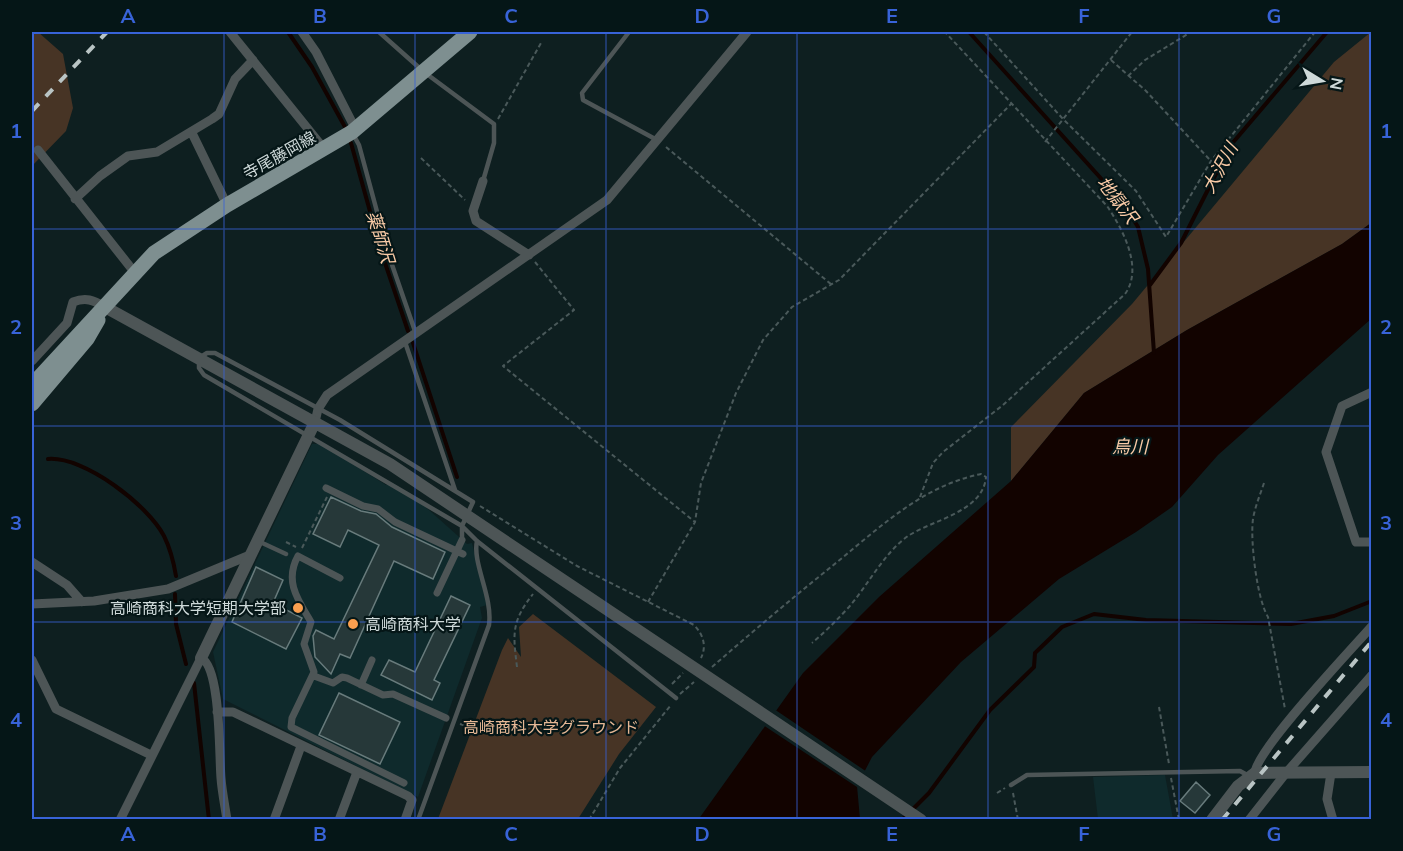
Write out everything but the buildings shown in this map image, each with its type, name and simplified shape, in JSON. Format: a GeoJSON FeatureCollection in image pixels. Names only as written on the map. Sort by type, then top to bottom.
{"type":"FeatureCollection","features":[{"type":"Feature","properties":{"kind":"main road","name":"寺尾藤岡線"},"geometry":{"type":"LineString","coordinates":[[32,385],[135,273],[170,241],[354,131],[468,32]]}},
{"type":"Feature","properties":{"kind":"main road","name":"寺尾藤岡線"},"geometry":{"type":"LineString","coordinates":[[32,404],[87,339],[105,307]]}},
{"type":"Feature","properties":{"kind":"street"},"geometry":{"type":"LineString","coordinates":[[230,32],[325,150]]}},
{"type":"Feature","properties":{"kind":"street"},"geometry":{"type":"LineString","coordinates":[[302,32],[316,52],[354,131]]}},
{"type":"Feature","properties":{"kind":"street"},"geometry":{"type":"LineString","coordinates":[[120,819],[201,658],[256,540],[315,422],[318,409],[327,395],[607,200],[747,32]]}},
{"type":"Feature","properties":{"kind":"street"},"geometry":{"type":"LineString","coordinates":[[75,198],[128,156],[157,152],[192,133],[219,114],[235,79],[253,60]]}},
{"type":"Feature","properties":{"kind":"street"},"geometry":{"type":"LineString","coordinates":[[192,133],[227,205]]}},
{"type":"Feature","properties":{"kind":"street"},"geometry":{"type":"LineString","coordinates":[[38,150],[135,273]]}},
{"type":"Feature","properties":{"kind":"street"},"geometry":{"type":"LineString","coordinates":[[483,181],[474,208],[473,215],[476,221],[529,255]]}},
{"type":"Feature","properties":{"kind":"street"},"geometry":{"type":"LineString","coordinates":[[34,354],[67,323],[73,302],[82,298],[91,299],[390,464],[465,521],[674,652],[921,819]]}},
{"type":"Feature","properties":{"kind":"street"},"geometry":{"type":"LineString","coordinates":[[1371,392],[1342,406],[1326,452],[1356,542],[1371,542]]}},
{"type":"Feature","properties":{"kind":"street"},"geometry":{"type":"LineString","coordinates":[[328,489],[363,506],[378,509],[395,522],[460,552]]}},
{"type":"Feature","properties":{"kind":"street"},"geometry":{"type":"LineString","coordinates":[[437,593],[460,552],[462,540]]}},
{"type":"Feature","properties":{"kind":"street"},"geometry":{"type":"LineString","coordinates":[[340,578],[300,553],[293,568],[293,588],[298,603],[311,622],[304,644],[314,667],[314,676],[292,718],[291,728],[404,783]]}},
{"type":"Feature","properties":{"kind":"street"},"geometry":{"type":"LineString","coordinates":[[32,604],[82,602],[168,589],[250,555]]}},
{"type":"Feature","properties":{"kind":"street"},"geometry":{"type":"LineString","coordinates":[[32,562],[67,585],[82,602]]}},
{"type":"Feature","properties":{"kind":"street"},"geometry":{"type":"LineString","coordinates":[[1212,819],[1252,775],[1261,757],[1291,719],[1371,626]]}},
{"type":"Feature","properties":{"kind":"street"},"geometry":{"type":"LineString","coordinates":[[201,658],[210,669],[217,712],[221,781],[227,819]]}},
{"type":"Feature","properties":{"kind":"street"},"geometry":{"type":"LineString","coordinates":[[32,660],[56,709],[151,755]]}},
{"type":"Feature","properties":{"kind":"street"},"geometry":{"type":"LineString","coordinates":[[361,685],[372,660]]}},
{"type":"Feature","properties":{"kind":"street"},"geometry":{"type":"LineString","coordinates":[[1249,819],[1371,675]]}},
{"type":"Feature","properties":{"kind":"street"},"geometry":{"type":"LineString","coordinates":[[314,676],[333,683],[342,677],[347,678],[383,695],[393,694],[446,718]]}},
{"type":"Feature","properties":{"kind":"street"},"geometry":{"type":"LineString","coordinates":[[217,712],[233,712],[412,800],[405,819]]}},
{"type":"Feature","properties":{"kind":"street"},"geometry":{"type":"LineString","coordinates":[[274,819],[301,746]]}},
{"type":"Feature","properties":{"kind":"street"},"geometry":{"type":"LineString","coordinates":[[339,819],[357,772]]}},
{"type":"Feature","properties":{"kind":"street"},"geometry":{"type":"LineString","coordinates":[[1252,775],[1371,772]]}},
{"type":"Feature","properties":{"kind":"street"},"geometry":{"type":"LineString","coordinates":[[1331,773],[1327,799],[1333,819]]}},
{"type":"Feature","properties":{"kind":"lane"},"geometry":{"type":"LineString","coordinates":[[379,32],[424,72],[494,124],[494,143],[483,181]]}},
{"type":"Feature","properties":{"kind":"lane"},"geometry":{"type":"LineString","coordinates":[[629,32],[582,93],[583,100],[657,140]]}},
{"type":"Feature","properties":{"kind":"lane"},"geometry":{"type":"LineString","coordinates":[[354,131],[389,256],[416,334]]}},
{"type":"Feature","properties":{"kind":"lane"},"geometry":{"type":"LineString","coordinates":[[405,342],[455,490]]}},
{"type":"Feature","properties":{"kind":"lane"},"geometry":{"type":"LineString","coordinates":[[462,540],[465,521],[473,502],[318,409],[215,353],[207,353],[199,358],[199,368],[204,375],[465,521],[477,541],[676,698]]}},
{"type":"Feature","properties":{"kind":"lane"},"geometry":{"type":"LineString","coordinates":[[256,540],[285,554]]}},
{"type":"Feature","properties":{"kind":"lane"},"geometry":{"type":"LineString","coordinates":[[418,819],[490,617],[476,546],[477,541]]}},
{"type":"Feature","properties":{"kind":"lane"},"geometry":{"type":"LineString","coordinates":[[1011,785],[1027,775],[1240,771],[1252,775]]}},
{"type":"Feature","properties":{"kind":"path"},"geometry":{"type":"LineString","coordinates":[[920,498],[933,463],[943,452],[1003,405],[1130,288],[1130,250],[1119,223],[1107,206],[945,32]]}},
{"type":"Feature","properties":{"kind":"path"},"geometry":{"type":"LineString","coordinates":[[984,32],[1062,120],[1136,190],[1166,237],[1211,161],[1315,32]]}},
{"type":"Feature","properties":{"kind":"path"},"geometry":{"type":"LineString","coordinates":[[1045,142],[1132,32]]}},
{"type":"Feature","properties":{"kind":"path"},"geometry":{"type":"LineString","coordinates":[[1128,76],[1145,60],[1191,32]]}},
{"type":"Feature","properties":{"kind":"path"},"geometry":{"type":"LineString","coordinates":[[494,124],[541,43]]}},
{"type":"Feature","properties":{"kind":"path"},"geometry":{"type":"LineString","coordinates":[[1111,60],[1146,91],[1211,161]]}},
{"type":"Feature","properties":{"kind":"path"},"geometry":{"type":"LineString","coordinates":[[648,602],[695,522],[701,483],[736,393],[763,340],[792,307],[832,285],[932,187],[1012,103]]}},
{"type":"Feature","properties":{"kind":"path"},"geometry":{"type":"LineString","coordinates":[[657,140],[832,285]]}},
{"type":"Feature","properties":{"kind":"path"},"geometry":{"type":"LineString","coordinates":[[421,158],[474,208]]}},
{"type":"Feature","properties":{"kind":"path"},"geometry":{"type":"LineString","coordinates":[[529,255],[574,310],[502,366],[695,522]]}},
{"type":"Feature","properties":{"kind":"path"},"geometry":{"type":"LineString","coordinates":[[710,669],[881,526],[920,498],[963,479],[981,474],[986,477],[985,487],[980,496],[969,505],[905,538],[849,608],[812,643]]}},
{"type":"Feature","properties":{"kind":"path"},"geometry":{"type":"LineString","coordinates":[[1264,483],[1256,504],[1252,530],[1262,604],[1271,629],[1281,695],[1291,719]]}},
{"type":"Feature","properties":{"kind":"path"},"geometry":{"type":"LineString","coordinates":[[286,542],[300,553],[328,489]]}},
{"type":"Feature","properties":{"kind":"path"},"geometry":{"type":"LineString","coordinates":[[473,502],[577,566],[694,625],[702,632],[703,656],[696,662]]}},
{"type":"Feature","properties":{"kind":"path"},"geometry":{"type":"LineString","coordinates":[[517,667],[513,632],[519,612],[538,587]]}},
{"type":"Feature","properties":{"kind":"path"},"geometry":{"type":"LineString","coordinates":[[665,690],[688,669]]}},
{"type":"Feature","properties":{"kind":"path"},"geometry":{"type":"LineString","coordinates":[[589,819],[620,768],[676,698],[701,676]]}},
{"type":"Feature","properties":{"kind":"path"},"geometry":{"type":"LineString","coordinates":[[454,722],[472,728]]}},
{"type":"Feature","properties":{"kind":"path"},"geometry":{"type":"LineString","coordinates":[[1011,785],[1018,819]]}},
{"type":"Feature","properties":{"kind":"shaded area","name":"高崎商科大学"},"geometry":{"type":"Polygon","coordinates":[[[312,444],[321,444],[386,485],[393,483],[420,502],[467,544],[472,543],[487,605],[480,607],[482,618],[418,797],[223,699],[213,652],[312,444]]]}},
{"type":"Feature","properties":{"kind":"shaded area"},"geometry":{"type":"Polygon","coordinates":[[[1165,775],[1173,819],[1098,819],[1093,777],[1165,775]]]}},
{"type":"Feature","properties":{"kind":"green space"},"geometry":{"type":"Polygon","coordinates":[[[32,32],[38,32],[63,54],[73,108],[66,131],[32,166],[32,32]]]}},
{"type":"Feature","properties":{"kind":"green space"},"geometry":{"type":"Polygon","coordinates":[[[1371,32],[1371,223],[1342,244],[1187,330],[1084,393],[1011,481],[1011,427],[1132,304],[1334,62],[1371,32]]]}},
{"type":"Feature","properties":{"kind":"green space","name":"高崎商科大学グラウンド"},"geometry":{"type":"Polygon","coordinates":[[[533,614],[656,707],[619,754],[578,819],[438,819],[502,650],[508,638],[521,657],[519,627],[533,614]]]}},
{"type":"Feature","properties":{"kind":"water","name":"烏川"},"geometry":{"type":"Polygon","coordinates":[[[1371,223],[1371,319],[1218,455],[1172,507],[1059,579],[961,662],[872,757],[857,786],[860,819],[698,820],[803,673],[879,597],[1011,481],[1084,393],[1187,330],[1342,244],[1371,223]]]}},
{"type":"Feature","properties":{"kind":"pier"},"geometry":{"type":"Polygon","coordinates":[[[774,709],[867,772],[860,789],[763,725],[774,709]]]}},
{"type":"Feature","properties":{"kind":"waterway","name":"薬師沢"},"geometry":{"type":"LineString","coordinates":[[288,32],[312,67],[345,127]]}},
{"type":"Feature","properties":{"kind":"waterway","name":"地獄沢"},"geometry":{"type":"LineString","coordinates":[[969,32],[1124,204],[1138,227],[1148,269],[1154,353]]}},
{"type":"Feature","properties":{"kind":"waterway","name":"大沢川"},"geometry":{"type":"LineString","coordinates":[[1150,285],[1181,243],[1230,146],[1327,32]]}},
{"type":"Feature","properties":{"kind":"waterway","name":"薬師沢"},"geometry":{"type":"LineString","coordinates":[[351,143],[381,251],[408,331]]}},
{"type":"Feature","properties":{"kind":"waterway","name":"薬師沢"},"geometry":{"type":"LineString","coordinates":[[413,343],[457,477]]}},
{"type":"Feature","properties":{"kind":"waterway"},"geometry":{"type":"LineString","coordinates":[[48,459],[63,460],[79,465],[130,497],[144,510],[164,536],[172,556],[176,576]]}},
{"type":"Feature","properties":{"kind":"waterway"},"geometry":{"type":"LineString","coordinates":[[175,594],[176,624],[186,664]]}},
{"type":"Feature","properties":{"kind":"waterway"},"geometry":{"type":"LineString","coordinates":[[902,820],[929,793],[990,710],[1034,667],[1035,653],[1062,627],[1094,614],[1146,620],[1291,624],[1334,616],[1372,601]]}},
{"type":"Feature","properties":{"kind":"waterway"},"geometry":{"type":"LineString","coordinates":[[194,683],[209,820]]}},
{"type":"Feature","properties":{"kind":"railway"},"geometry":{"type":"LineString","coordinates":[[32,111],[107,32]]}},
{"type":"Feature","properties":{"kind":"railway"},"geometry":{"type":"LineString","coordinates":[[1222,820],[1372,641]]}},
{"type":"Feature","properties":{"kind":"place","name":"高崎商科大学短期大学部"},"geometry":{"type":"Point","coordinates":[298,608]}},
{"type":"Feature","properties":{"kind":"place","name":"高崎商科大学"},"geometry":{"type":"Point","coordinates":[353,624]}}]}
